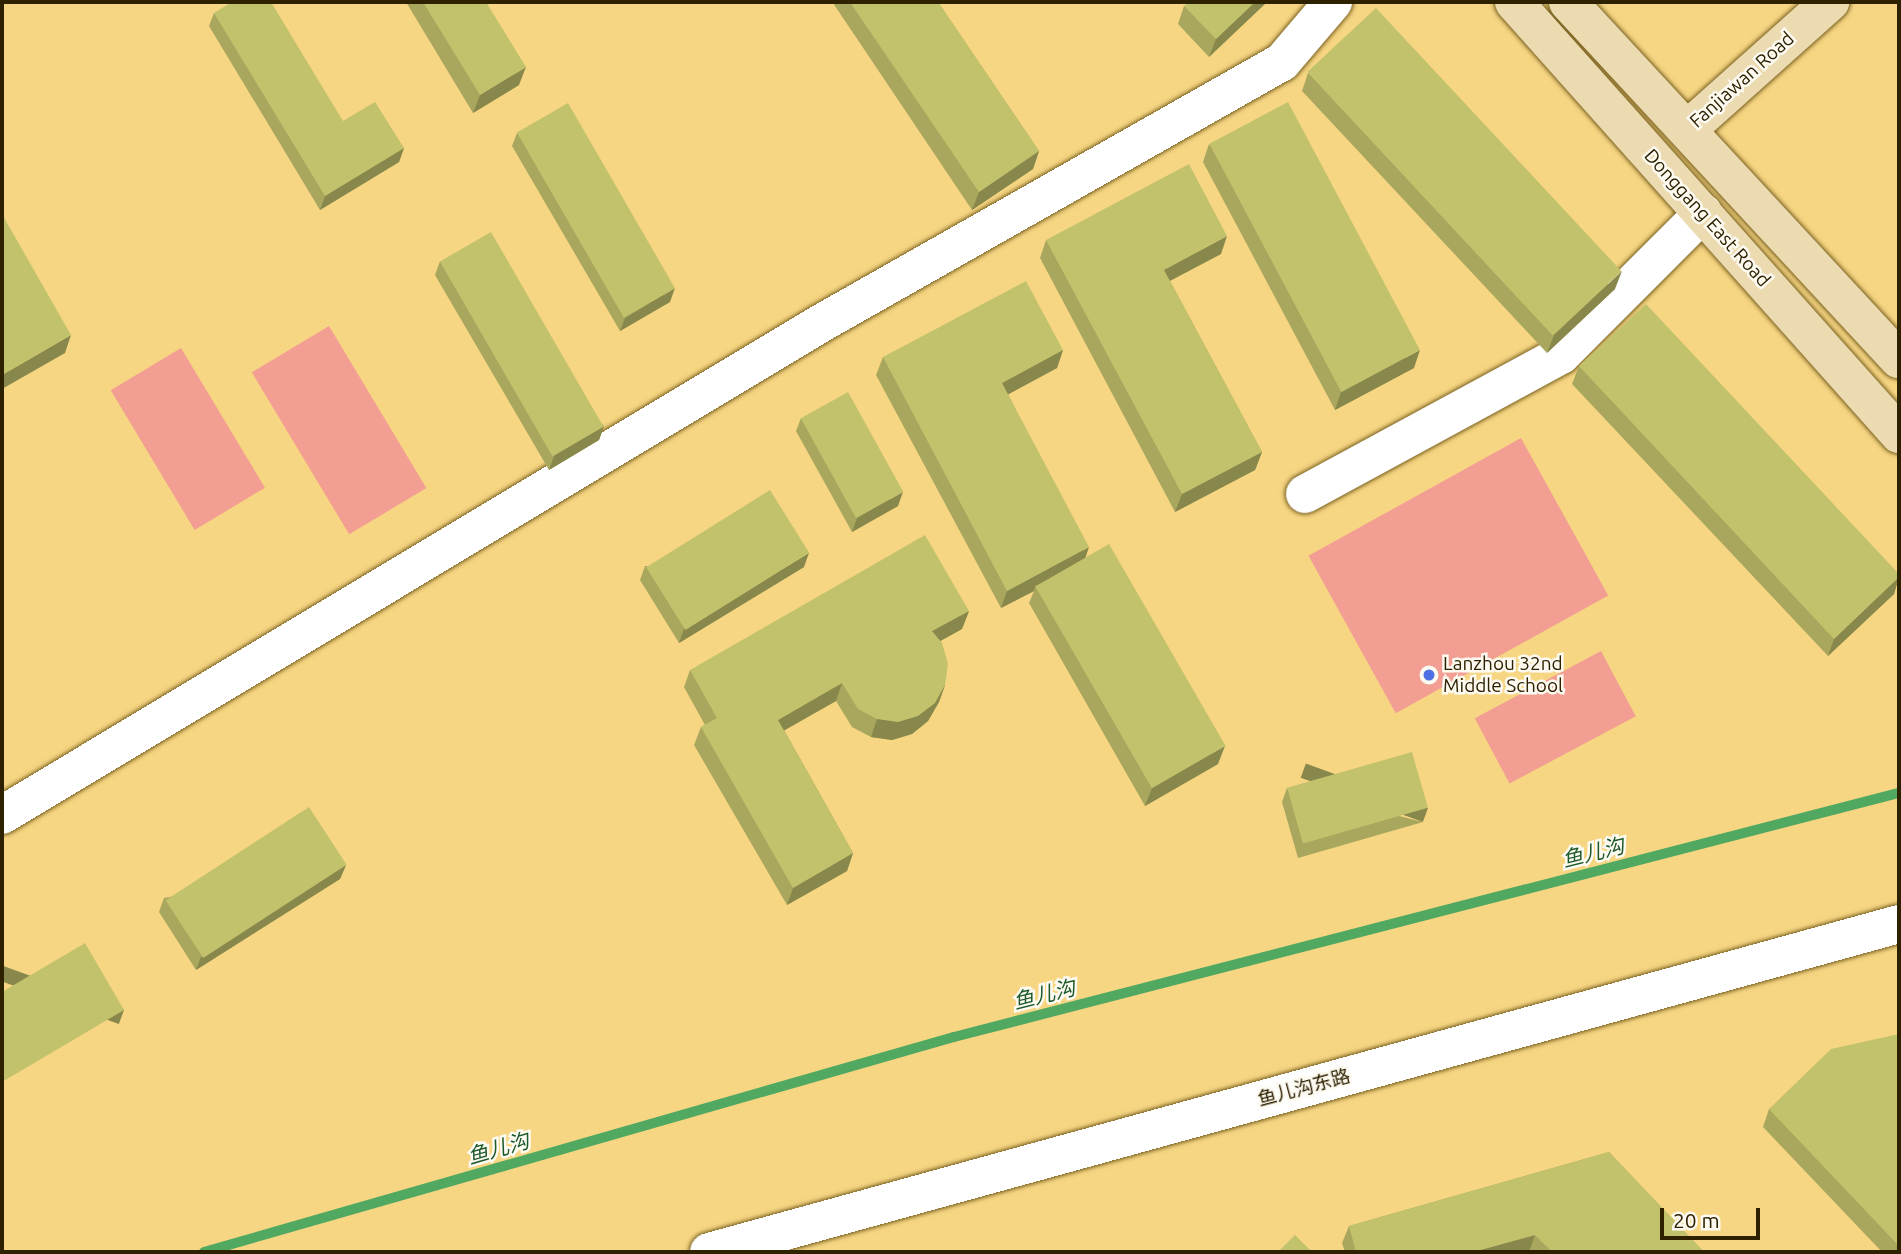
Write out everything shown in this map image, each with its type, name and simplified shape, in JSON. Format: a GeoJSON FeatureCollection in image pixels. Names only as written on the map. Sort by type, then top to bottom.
{"type":"FeatureCollection","features":[{"type":"Feature","properties":{"kind":"main road","name":"Donggang East Road"},"geometry":{"type":"LineString","coordinates":[[1514,2],[1899,434]]}},
{"type":"Feature","properties":{"kind":"main road"},"geometry":{"type":"LineString","coordinates":[[1568,2],[1899,359]]}},
{"type":"Feature","properties":{"kind":"main road","name":"Fanjiawan Road"},"geometry":{"type":"LineString","coordinates":[[1688,129],[1830,2]]}},
{"type":"Feature","properties":{"kind":"street"},"geometry":{"type":"LineString","coordinates":[[2,815],[818,326],[1282,62],[1333,2]]}},
{"type":"Feature","properties":{"kind":"street","name":"Fanjiawan Road"},"geometry":{"type":"LineString","coordinates":[[1655,160],[1688,129]]}},
{"type":"Feature","properties":{"kind":"street"},"geometry":{"type":"LineString","coordinates":[[1305,494],[1561,355],[1703,213]]}},
{"type":"Feature","properties":{"kind":"street","name":"鱼儿沟东路"},"geometry":{"type":"LineString","coordinates":[[709,1252],[1899,924]]}},
{"type":"Feature","properties":{"kind":"shaded area"},"geometry":{"type":"Polygon","coordinates":[[[329,326],[426,488],[349,534],[252,372],[329,326]]]}},
{"type":"Feature","properties":{"kind":"shaded area"},"geometry":{"type":"Polygon","coordinates":[[[181,348],[265,488],[195,530],[111,390],[181,348]]]}},
{"type":"Feature","properties":{"kind":"shaded area"},"geometry":{"type":"Polygon","coordinates":[[[1521,438],[1608,595],[1396,713],[1308,556],[1521,438]]]}},
{"type":"Feature","properties":{"kind":"shaded area"},"geometry":{"type":"Polygon","coordinates":[[[1601,651],[1636,716],[1509,783],[1475,718],[1601,651]]]}},
{"type":"Feature","properties":{"kind":"building"},"geometry":{"type":"Polygon","coordinates":[[[232,2],[271,2],[343,121],[375,102],[404,148],[325,196],[214,13],[232,2]]]}},
{"type":"Feature","properties":{"kind":"building"},"geometry":{"type":"Polygon","coordinates":[[[423,2],[486,2],[526,67],[480,95],[423,2]]]}},
{"type":"Feature","properties":{"kind":"building"},"geometry":{"type":"Polygon","coordinates":[[[850,2],[938,2],[1039,151],[979,192],[850,2]]]}},
{"type":"Feature","properties":{"kind":"building"},"geometry":{"type":"Polygon","coordinates":[[[1189,2],[1255,2],[1216,39],[1184,6],[1189,2]]]}},
{"type":"Feature","properties":{"kind":"building"},"geometry":{"type":"Polygon","coordinates":[[[1376,8],[1622,271],[1553,335],[1307,72],[1376,8]]]}},
{"type":"Feature","properties":{"kind":"building"},"geometry":{"type":"Polygon","coordinates":[[[1288,102],[1420,350],[1341,392],[1209,144],[1288,102]]]}},
{"type":"Feature","properties":{"kind":"building"},"geometry":{"type":"Polygon","coordinates":[[[568,103],[675,288],[624,318],[517,133],[568,103]]]}},
{"type":"Feature","properties":{"kind":"building"},"geometry":{"type":"Polygon","coordinates":[[[1189,164],[1227,236],[1164,270],[1262,452],[1182,494],[1046,240],[1189,164]]]}},
{"type":"Feature","properties":{"kind":"building"},"geometry":{"type":"Polygon","coordinates":[[[2,214],[71,335],[2,375],[2,214]]]}},
{"type":"Feature","properties":{"kind":"building"},"geometry":{"type":"Polygon","coordinates":[[[491,232],[604,427],[552,456],[440,262],[491,232]]]}},
{"type":"Feature","properties":{"kind":"building"},"geometry":{"type":"Polygon","coordinates":[[[1026,281],[1063,350],[1002,383],[1089,547],[1007,591],[883,357],[1026,281]]]}},
{"type":"Feature","properties":{"kind":"building"},"geometry":{"type":"Polygon","coordinates":[[[1646,304],[1899,574],[1899,577],[1834,639],[1579,366],[1646,304]]]}},
{"type":"Feature","properties":{"kind":"building"},"geometry":{"type":"Polygon","coordinates":[[[848,392],[903,492],[856,518],[801,418],[848,392]]]}},
{"type":"Feature","properties":{"kind":"building"},"geometry":{"type":"Polygon","coordinates":[[[770,490],[809,553],[685,630],[646,567],[770,490]]]}},
{"type":"Feature","properties":{"kind":"building"},"geometry":{"type":"Polygon","coordinates":[[[925,535],[969,611],[932,631],[942,643],[948,664],[945,685],[935,703],[918,716],[898,722],[877,719],[858,709],[842,683],[778,720],[853,853],[793,888],[701,727],[717,718],[690,670],[925,535]]]}},
{"type":"Feature","properties":{"kind":"building"},"geometry":{"type":"Polygon","coordinates":[[[1109,544],[1226,746],[1152,788],[1035,586],[1109,544]]]}},
{"type":"Feature","properties":{"kind":"building"},"geometry":{"type":"Polygon","coordinates":[[[1412,752],[1428,808],[1303,844],[1287,788],[1412,752]]]}},
{"type":"Feature","properties":{"kind":"building"},"geometry":{"type":"Polygon","coordinates":[[[309,807],[347,865],[203,958],[166,900],[309,807]]]}},
{"type":"Feature","properties":{"kind":"building"},"geometry":{"type":"Polygon","coordinates":[[[85,943],[124,1010],[2,1082],[2,992],[85,943]]]}},
{"type":"Feature","properties":{"kind":"building"},"geometry":{"type":"Polygon","coordinates":[[[1899,1034],[1899,1246],[1769,1109],[1831,1049],[1899,1034]]]}},
{"type":"Feature","properties":{"kind":"building"},"geometry":{"type":"Polygon","coordinates":[[[1609,1152],[1704,1252],[1552,1252],[1535,1235],[1473,1252],[1356,1252],[1349,1226],[1609,1152]]]}},
{"type":"Feature","properties":{"kind":"building"},"geometry":{"type":"Polygon","coordinates":[[[1295,1235],[1312,1252],[1278,1252],[1295,1235]]]}},
{"type":"Feature","properties":{"kind":"waterway","name":"鱼儿沟"},"geometry":{"type":"LineString","coordinates":[[204,1252],[954,1037],[1899,793]]}},
{"type":"Feature","properties":{"kind":"place","name":"Lanzhou 32nd Middle School"},"geometry":{"type":"Point","coordinates":[1429,675]}}]}
